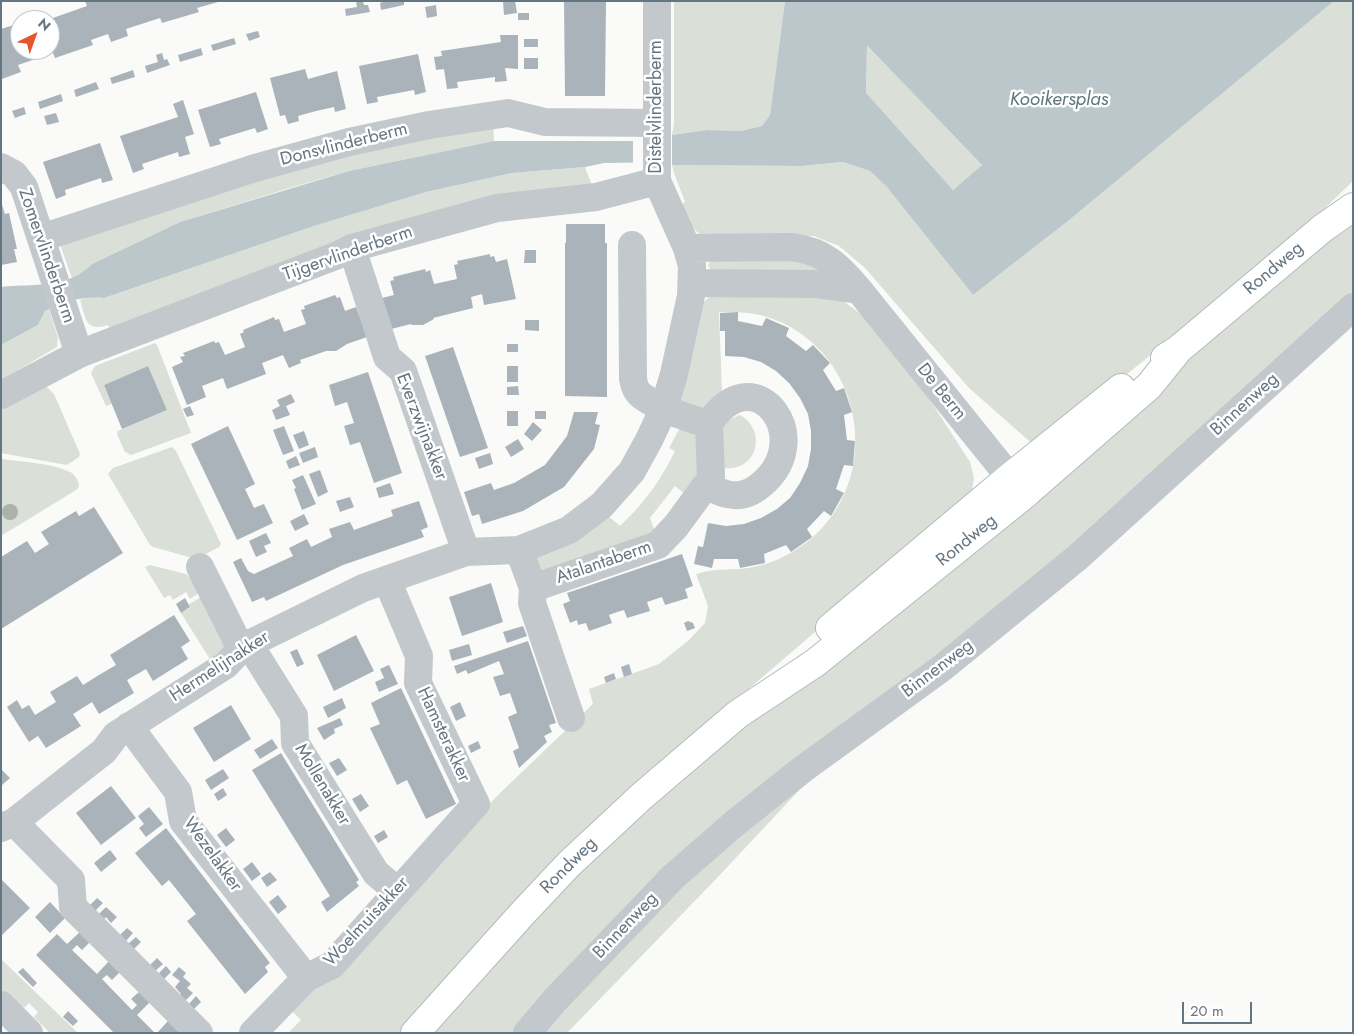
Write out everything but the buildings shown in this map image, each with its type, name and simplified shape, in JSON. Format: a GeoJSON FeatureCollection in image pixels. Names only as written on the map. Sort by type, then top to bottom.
{"type":"FeatureCollection","features":[{"type":"Feature","properties":{"kind":"main road","name":"Rondweg"},"geometry":{"type":"LineString","coordinates":[[1323,228],[1353,194]]}},
{"type":"Feature","properties":{"kind":"main road","name":"Rondweg"},"geometry":{"type":"LineString","coordinates":[[416,1033],[569,864],[642,796],[738,714],[811,644],[1017,486],[1137,375],[1179,349],[1323,228],[1353,208]]}},
{"type":"Feature","properties":{"kind":"street","name":"Distelvlinderberm"},"geometry":{"type":"LineString","coordinates":[[657,1],[657,173],[690,266]]}},
{"type":"Feature","properties":{"kind":"street","name":"Donsvlinderberm"},"geometry":{"type":"LineString","coordinates":[[41,238],[254,168],[350,142],[429,125],[508,113],[545,122],[657,129]]}},
{"type":"Feature","properties":{"kind":"street","name":"Zomervlinderberm"},"geometry":{"type":"LineString","coordinates":[[1,167],[10,171],[21,182],[52,269],[79,354]]}},
{"type":"Feature","properties":{"kind":"street","name":"Tijgervlinderberm"},"geometry":{"type":"LineString","coordinates":[[1,395],[79,354],[352,248],[497,208],[596,197],[657,173]]}},
{"type":"Feature","properties":{"kind":"street"},"geometry":{"type":"LineString","coordinates":[[632,245],[633,379],[637,391],[642,396],[679,415],[710,424]]}},
{"type":"Feature","properties":{"kind":"street","name":"De Berm"},"geometry":{"type":"LineString","coordinates":[[690,266],[791,247],[818,253],[842,270],[1017,486]]}},
{"type":"Feature","properties":{"kind":"street","name":"Everzwijnakker"},"geometry":{"type":"LineString","coordinates":[[352,248],[387,358],[403,371],[466,552]]}},
{"type":"Feature","properties":{"kind":"street"},"geometry":{"type":"LineString","coordinates":[[466,552],[519,550],[569,530],[602,505],[632,471],[664,408],[692,296],[690,266],[859,290]]}},
{"type":"Feature","properties":{"kind":"street","name":"Binnenweg"},"geometry":{"type":"LineString","coordinates":[[527,1033],[555,1000],[673,877],[765,799],[803,769],[942,668],[1078,557],[1353,308]]}},
{"type":"Feature","properties":{"kind":"street"},"geometry":{"type":"LineString","coordinates":[[755,397],[762,399],[770,405],[782,426],[784,435],[782,454],[769,478],[754,490],[734,496],[725,495],[708,485],[711,477],[710,424],[716,414],[727,405],[741,398],[755,397]]}},
{"type":"Feature","properties":{"kind":"street","name":"Atalantaberm"},"geometry":{"type":"LineString","coordinates":[[533,588],[658,544],[676,526],[708,485]]}},
{"type":"Feature","properties":{"kind":"street"},"geometry":{"type":"LineString","coordinates":[[519,550],[533,588],[532,603],[571,718]]}},
{"type":"Feature","properties":{"kind":"street","name":"Hermelijnakker"},"geometry":{"type":"LineString","coordinates":[[7,825],[104,751],[116,735],[226,665],[245,646],[363,588],[466,552]]}},
{"type":"Feature","properties":{"kind":"street","name":"Mollenakker"},"geometry":{"type":"LineString","coordinates":[[200,567],[245,646],[294,716],[295,743],[376,873],[398,891]]}},
{"type":"Feature","properties":{"kind":"street","name":"Hamsterakker"},"geometry":{"type":"LineString","coordinates":[[387,580],[419,656],[418,683],[476,804]]}},
{"type":"Feature","properties":{"kind":"street","name":"Wezelakker"},"geometry":{"type":"LineString","coordinates":[[128,726],[178,792],[182,821],[306,978]]}},
{"type":"Feature","properties":{"kind":"street","name":"Woelmuisakker"},"geometry":{"type":"LineString","coordinates":[[253,1033],[306,978],[332,965],[476,804]]}},
{"type":"Feature","properties":{"kind":"street"},"geometry":{"type":"LineString","coordinates":[[7,825],[71,880],[73,907],[199,1033]]}},
{"type":"Feature","properties":{"kind":"street"},"geometry":{"type":"LineString","coordinates":[[1,1005],[29,1033]]}},
{"type":"Feature","properties":{"kind":"shaded area"},"geometry":{"type":"Polygon","coordinates":[[[674,1],[785,1],[770,115],[762,126],[741,131],[707,130],[672,135],[674,123],[674,1]]]}},
{"type":"Feature","properties":{"kind":"shaded area"},"geometry":{"type":"Polygon","coordinates":[[[1334,1],[1353,1],[1353,181],[1318,215],[1208,309],[1036,447],[969,388],[865,268],[839,246],[814,236],[713,240],[706,238],[696,231],[679,206],[685,202],[672,165],[801,166],[843,162],[870,171],[886,186],[973,295],[1068,221],[1334,1]]]}},
{"type":"Feature","properties":{"kind":"shaded area"},"geometry":{"type":"Polygon","coordinates":[[[867,44],[982,165],[953,190],[866,94],[867,44]]]}},
{"type":"Feature","properties":{"kind":"shaded area"},"geometry":{"type":"Polygon","coordinates":[[[493,123],[494,141],[349,171],[180,222],[92,264],[72,278],[58,239],[295,166],[493,123]]]}},
{"type":"Feature","properties":{"kind":"shaded area"},"geometry":{"type":"Polygon","coordinates":[[[585,167],[592,186],[111,332],[108,325],[95,327],[85,318],[80,300],[90,297],[104,298],[314,226],[426,192],[512,173],[585,167]]]}},
{"type":"Feature","properties":{"kind":"shaded area"},"geometry":{"type":"Polygon","coordinates":[[[1353,221],[1353,295],[1253,386],[514,1033],[432,1033],[562,889],[702,759],[1353,221]]]}},
{"type":"Feature","properties":{"kind":"shaded area"},"geometry":{"type":"Polygon","coordinates":[[[788,253],[834,272],[712,272],[708,265],[712,259],[788,253]]]}},
{"type":"Feature","properties":{"kind":"shaded area"},"geometry":{"type":"Polygon","coordinates":[[[721,291],[840,299],[864,316],[926,394],[970,462],[974,478],[969,496],[949,517],[702,729],[511,908],[399,1033],[288,1033],[301,1020],[290,1009],[498,795],[593,704],[589,689],[659,664],[689,640],[705,623],[708,606],[696,574],[712,570],[758,566],[787,555],[813,537],[836,510],[850,479],[855,445],[852,412],[841,381],[823,353],[797,331],[764,316],[742,312],[719,312],[722,393],[715,404],[698,411],[680,403],[702,304],[713,293],[721,291]]]}},
{"type":"Feature","properties":{"kind":"shaded area"},"geometry":{"type":"Polygon","coordinates":[[[49,309],[58,338],[57,347],[1,380],[1,345],[38,325],[45,311],[49,309]]]}},
{"type":"Feature","properties":{"kind":"shaded area"},"geometry":{"type":"Polygon","coordinates":[[[155,343],[191,433],[131,455],[125,452],[117,434],[118,431],[167,410],[148,366],[104,385],[112,404],[106,406],[91,373],[95,366],[155,343]]]}},
{"type":"Feature","properties":{"kind":"shaded area"},"geometry":{"type":"Polygon","coordinates":[[[42,387],[47,387],[54,394],[80,454],[79,457],[67,465],[1,453],[1,408],[42,387]]]}},
{"type":"Feature","properties":{"kind":"shaded area"},"geometry":{"type":"Polygon","coordinates":[[[740,415],[749,422],[754,431],[755,449],[751,457],[744,464],[735,468],[724,468],[722,430],[728,420],[740,415]]]}},
{"type":"Feature","properties":{"kind":"shaded area"},"geometry":{"type":"Polygon","coordinates":[[[681,426],[697,432],[703,473],[686,495],[675,486],[650,518],[656,535],[543,576],[535,555],[607,515],[620,526],[637,509],[651,492],[675,451],[669,448],[681,426]]]}},
{"type":"Feature","properties":{"kind":"shaded area"},"geometry":{"type":"Polygon","coordinates":[[[172,447],[176,451],[221,544],[219,547],[196,559],[150,545],[108,474],[113,468],[172,447]]]}},
{"type":"Feature","properties":{"kind":"shaded area"},"geometry":{"type":"Polygon","coordinates":[[[1,459],[47,465],[65,470],[75,476],[79,487],[1,536],[1,459]]]}},
{"type":"Feature","properties":{"kind":"shaded area"},"geometry":{"type":"Polygon","coordinates":[[[150,565],[186,574],[190,578],[196,576],[203,590],[190,599],[186,592],[173,600],[170,595],[164,598],[145,567],[150,565]]]}},
{"type":"Feature","properties":{"kind":"shaded area"},"geometry":{"type":"Polygon","coordinates":[[[204,595],[228,644],[213,664],[181,613],[190,608],[188,605],[204,595]]]}},
{"type":"Feature","properties":{"kind":"shaded area"},"geometry":{"type":"Polygon","coordinates":[[[804,785],[567,1033],[533,1033],[712,853],[804,785]]]}},
{"type":"Feature","properties":{"kind":"shaded area"},"geometry":{"type":"Polygon","coordinates":[[[1,959],[78,1033],[50,1033],[34,1017],[38,1012],[29,1003],[25,1007],[17,1008],[1,996],[1,959]]]}},
{"type":"Feature","properties":{"kind":"water","name":"Kooikersplas"},"geometry":{"type":"Polygon","coordinates":[[[785,1],[1334,1],[1068,221],[973,295],[886,186],[870,171],[843,162],[801,166],[672,165],[672,162],[604,163],[585,167],[512,173],[426,192],[314,226],[104,298],[81,299],[59,304],[45,311],[38,325],[1,345],[1,287],[61,282],[72,278],[92,264],[180,222],[349,171],[494,141],[672,141],[672,135],[707,130],[741,131],[762,126],[770,115],[785,1]],[[867,45],[866,93],[953,190],[982,165],[867,45]]]}},
{"type":"Feature","properties":{"kind":"pier"},"geometry":{"type":"Polygon","coordinates":[[[669,135],[672,135],[672,165],[633,164],[633,138],[670,138],[669,135]]]}}]}
